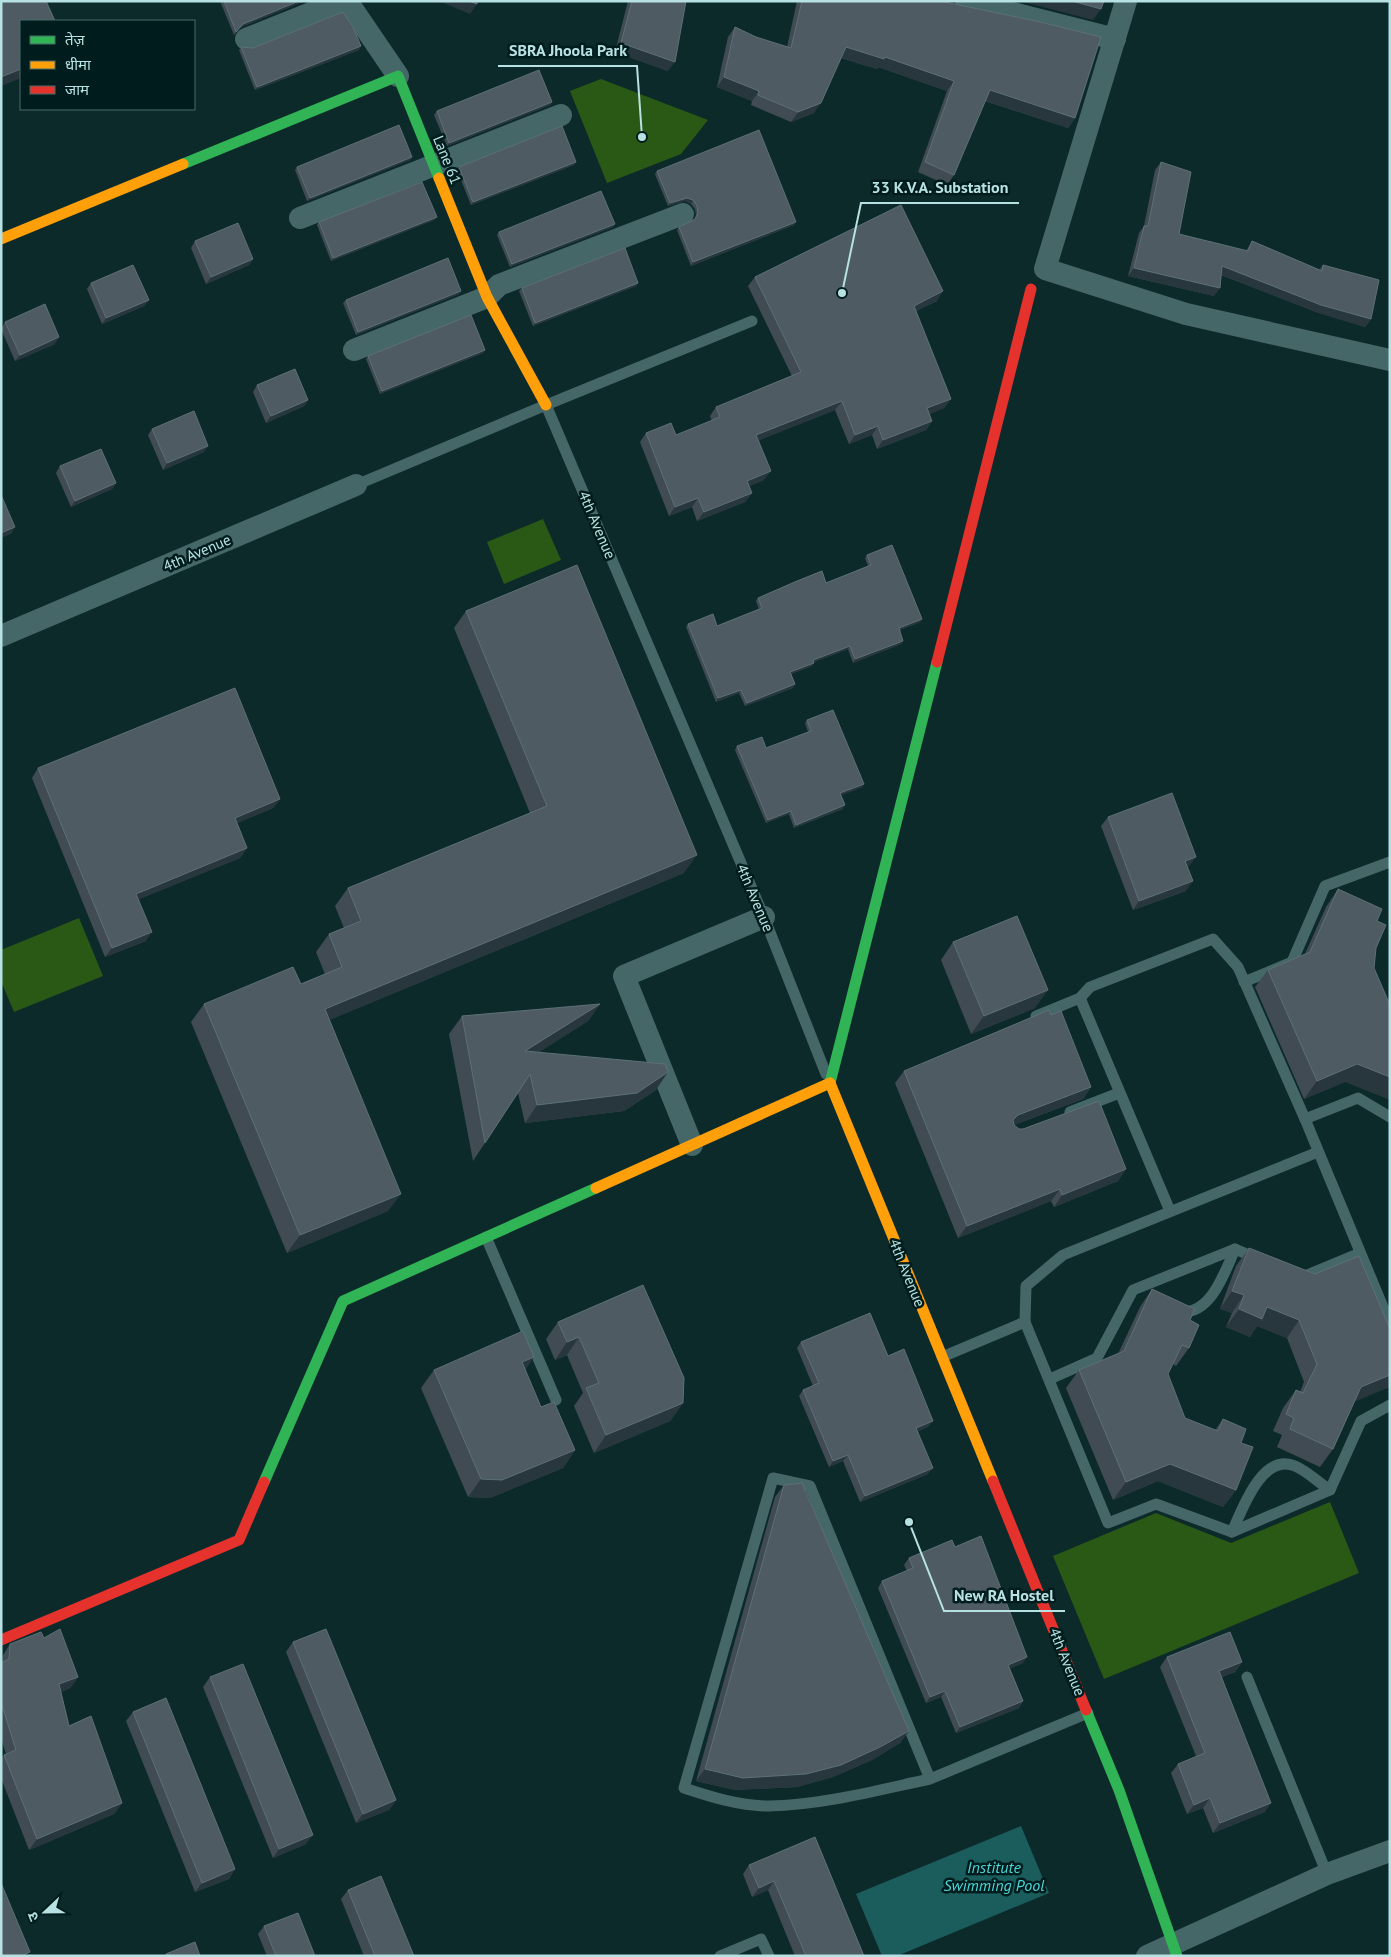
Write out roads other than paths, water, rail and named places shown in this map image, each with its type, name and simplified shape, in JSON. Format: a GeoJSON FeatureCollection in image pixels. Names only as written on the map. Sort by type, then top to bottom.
{"type":"FeatureCollection","features":[{"type":"Feature","properties":{"kind":"street"},"geometry":{"type":"LineString","coordinates":[[246,39],[340,1]]}},
{"type":"Feature","properties":{"kind":"street"},"geometry":{"type":"LineString","coordinates":[[1,240],[398,76],[347,1]]}},
{"type":"Feature","properties":{"kind":"street"},"geometry":{"type":"LineString","coordinates":[[966,1],[1115,39]]}},
{"type":"Feature","properties":{"kind":"street"},"geometry":{"type":"LineString","coordinates":[[1126,1],[1045,269],[1186,314],[1390,360]]}},
{"type":"Feature","properties":{"kind":"street","name":"Lane 61"},"geometry":{"type":"LineString","coordinates":[[398,76],[487,297],[546,404]]}},
{"type":"Feature","properties":{"kind":"street"},"geometry":{"type":"LineString","coordinates":[[300,218],[561,115]]}},
{"type":"Feature","properties":{"kind":"street"},"geometry":{"type":"LineString","coordinates":[[354,350],[487,297],[499,285],[683,214]]}},
{"type":"Feature","properties":{"kind":"street"},"geometry":{"type":"LineString","coordinates":[[1,1640],[239,1540],[343,1301],[830,1083],[1031,289]]}},
{"type":"Feature","properties":{"kind":"street","name":"4th Avenue"},"geometry":{"type":"LineString","coordinates":[[1,636],[356,486]]}},
{"type":"Feature","properties":{"kind":"street"},"geometry":{"type":"LineString","coordinates":[[692,1145],[624,976],[764,917]]}},
{"type":"Feature","properties":{"kind":"street","name":"4th Avenue"},"geometry":{"type":"LineString","coordinates":[[830,1083],[1120,1790],[1175,1950]]}},
{"type":"Feature","properties":{"kind":"street"},"geometry":{"type":"LineString","coordinates":[[1147,1956],[1175,1950],[1327,1874],[1390,1851]]}},
{"type":"Feature","properties":{"kind":"lane"},"geometry":{"type":"LineString","coordinates":[[546,404],[752,321]]}},
{"type":"Feature","properties":{"kind":"lane","name":"4th Avenue"},"geometry":{"type":"LineString","coordinates":[[356,486],[546,404],[764,917],[830,1083]]}},
{"type":"Feature","properties":{"kind":"lane"},"geometry":{"type":"LineString","coordinates":[[1244,982],[1292,962],[1325,886],[1390,862]]}},
{"type":"Feature","properties":{"kind":"lane"},"geometry":{"type":"LineString","coordinates":[[1026,1020],[1080,998],[1090,987],[1213,939],[1238,967],[1305,1119],[1390,1324]]}},
{"type":"Feature","properties":{"kind":"lane"},"geometry":{"type":"LineString","coordinates":[[1080,998],[1170,1211]]}},
{"type":"Feature","properties":{"kind":"lane"},"geometry":{"type":"LineString","coordinates":[[1057,1117],[1119,1093]]}},
{"type":"Feature","properties":{"kind":"lane"},"geometry":{"type":"LineString","coordinates":[[1305,1119],[1358,1098],[1390,1117]]}},
{"type":"Feature","properties":{"kind":"lane"},"geometry":{"type":"LineString","coordinates":[[1318,1152],[1063,1255],[1026,1286],[1025,1322],[1108,1522],[1156,1504],[1232,1532],[1330,1490],[1361,1421],[1390,1405]]}},
{"type":"Feature","properties":{"kind":"lane"},"geometry":{"type":"LineString","coordinates":[[486,1237],[556,1400]]}},
{"type":"Feature","properties":{"kind":"lane"},"geometry":{"type":"LineString","coordinates":[[1050,1379],[1097,1358],[1133,1290],[1236,1249],[1268,1264]]}},
{"type":"Feature","properties":{"kind":"lane"},"geometry":{"type":"LineString","coordinates":[[1167,1305],[1184,1313],[1201,1307],[1214,1292],[1236,1249]]}},
{"type":"Feature","properties":{"kind":"lane"},"geometry":{"type":"LineString","coordinates":[[1293,1275],[1301,1278],[1360,1253]]}},
{"type":"Feature","properties":{"kind":"lane"},"geometry":{"type":"LineString","coordinates":[[1133,1290],[1150,1298]]}},
{"type":"Feature","properties":{"kind":"lane"},"geometry":{"type":"LineString","coordinates":[[941,1357],[1025,1322]]}},
{"type":"Feature","properties":{"kind":"lane"},"geometry":{"type":"LineString","coordinates":[[1232,1532],[1264,1472],[1281,1465],[1294,1465],[1330,1490]]}},
{"type":"Feature","properties":{"kind":"lane"},"geometry":{"type":"LineString","coordinates":[[930,1778],[810,1486],[773,1478],[684,1788],[722,1800],[768,1806],[819,1802],[930,1778],[1088,1713]]}},
{"type":"Feature","properties":{"kind":"lane"},"geometry":{"type":"LineString","coordinates":[[1247,1677],[1327,1874]]}},
{"type":"Feature","properties":{"kind":"lane"},"geometry":{"type":"LineString","coordinates":[[720,1956],[761,1939],[769,1956]]}},
{"type":"Feature","properties":{"kind":"water","name":"Institute Swimming Pool"},"geometry":{"type":"Polygon","coordinates":[[[1021,1826],[1049,1893],[897,1956],[882,1956],[856,1894],[1021,1826]]]}},
{"type":"Feature","properties":{"kind":"place","name":"SBRA Jhoola Park"},"geometry":{"type":"Point","coordinates":[642,137]}},
{"type":"Feature","properties":{"kind":"place","name":"33 K.V.A. Substation"},"geometry":{"type":"Point","coordinates":[842,293]}},
{"type":"Feature","properties":{"kind":"place","name":"New RA Hostel"},"geometry":{"type":"Point","coordinates":[909,1522]}}]}
